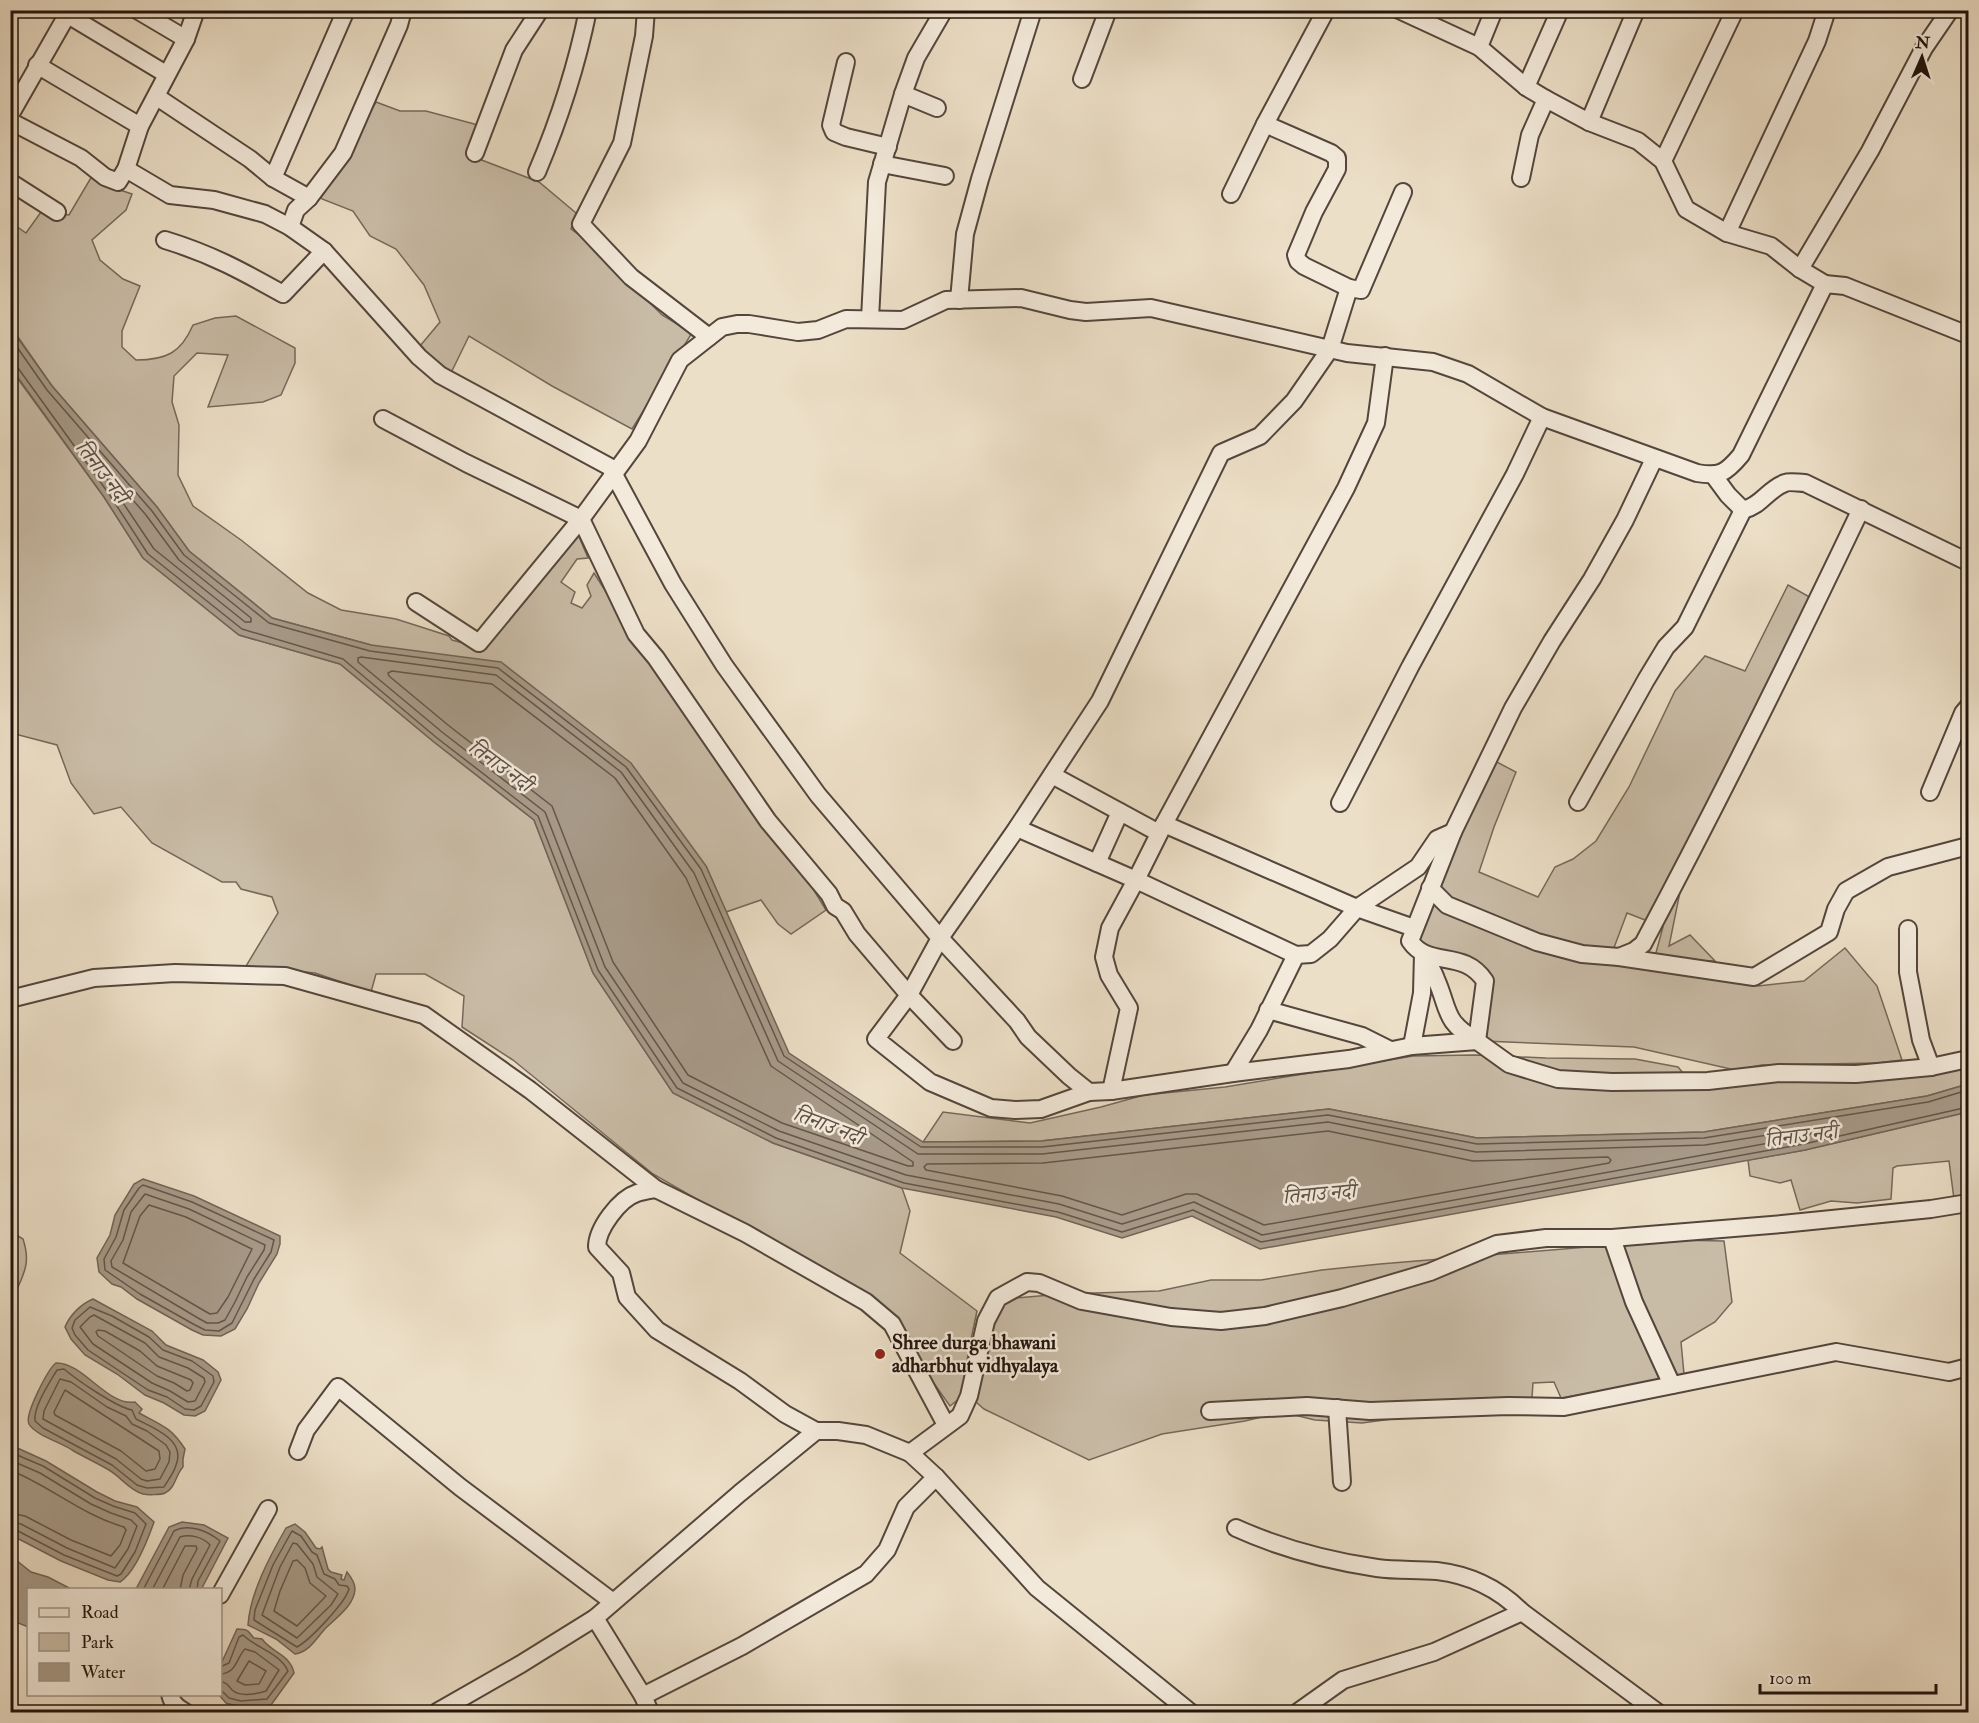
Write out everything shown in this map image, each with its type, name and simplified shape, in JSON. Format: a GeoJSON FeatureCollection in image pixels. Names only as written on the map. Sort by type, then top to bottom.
{"type":"FeatureCollection","features":[{"type":"Feature","properties":{"kind":"street"},"geometry":{"type":"LineString","coordinates":[[137,10],[186,39]]}},
{"type":"Feature","properties":{"kind":"street"},"geometry":{"type":"LineString","coordinates":[[10,121],[81,158],[118,182],[126,169],[140,126],[186,39],[196,10]]}},
{"type":"Feature","properties":{"kind":"street"},"geometry":{"type":"LineString","coordinates":[[273,177],[346,10]]}},
{"type":"Feature","properties":{"kind":"street"},"geometry":{"type":"LineString","coordinates":[[476,153],[514,50],[540,10]]}},
{"type":"Feature","properties":{"kind":"street"},"geometry":{"type":"LineString","coordinates":[[537,172],[560,118],[579,55],[588,10]]}},
{"type":"Feature","properties":{"kind":"street"},"geometry":{"type":"LineString","coordinates":[[646,10],[644,36],[622,143],[581,224],[631,277],[709,337]]}},
{"type":"Feature","properties":{"kind":"street"},"geometry":{"type":"LineString","coordinates":[[870,320],[877,182],[916,58],[944,10]]}},
{"type":"Feature","properties":{"kind":"street"},"geometry":{"type":"LineString","coordinates":[[959,300],[965,234],[1033,10]]}},
{"type":"Feature","properties":{"kind":"street"},"geometry":{"type":"LineString","coordinates":[[1082,79],[1108,10]]}},
{"type":"Feature","properties":{"kind":"street"},"geometry":{"type":"LineString","coordinates":[[1232,194],[1265,124],[1326,10]]}},
{"type":"Feature","properties":{"kind":"street"},"geometry":{"type":"LineString","coordinates":[[1399,10],[1427,16],[1479,47],[1526,87],[1546,99],[1589,122],[1638,141],[1663,161],[1686,209],[1728,233],[1771,246],[1800,269],[1825,284],[1845,286],[1968,335]]}},
{"type":"Feature","properties":{"kind":"street"},"geometry":{"type":"LineString","coordinates":[[1479,47],[1494,10]]}},
{"type":"Feature","properties":{"kind":"street"},"geometry":{"type":"LineString","coordinates":[[1526,87],[1560,10]]}},
{"type":"Feature","properties":{"kind":"street"},"geometry":{"type":"LineString","coordinates":[[1589,122],[1636,10]]}},
{"type":"Feature","properties":{"kind":"street"},"geometry":{"type":"LineString","coordinates":[[1663,161],[1735,10]]}},
{"type":"Feature","properties":{"kind":"street"},"geometry":{"type":"LineString","coordinates":[[1728,233],[1817,41],[1827,10]]}},
{"type":"Feature","properties":{"kind":"street"},"geometry":{"type":"LineString","coordinates":[[1800,269],[1870,151],[1924,48],[1950,10]]}},
{"type":"Feature","properties":{"kind":"street"},"geometry":{"type":"LineString","coordinates":[[290,227],[296,210],[309,198],[343,153],[403,11]]}},
{"type":"Feature","properties":{"kind":"street"},"geometry":{"type":"LineString","coordinates":[[10,115],[69,13],[166,74]]}},
{"type":"Feature","properties":{"kind":"street"},"geometry":{"type":"LineString","coordinates":[[846,62],[831,125],[834,132],[888,147]]}},
{"type":"Feature","properties":{"kind":"street"},"geometry":{"type":"LineString","coordinates":[[37,65],[140,126]]}},
{"type":"Feature","properties":{"kind":"street"},"geometry":{"type":"LineString","coordinates":[[903,94],[937,108]]}},
{"type":"Feature","properties":{"kind":"street"},"geometry":{"type":"LineString","coordinates":[[157,97],[273,177],[309,198]]}},
{"type":"Feature","properties":{"kind":"street"},"geometry":{"type":"LineString","coordinates":[[1521,178],[1530,135],[1546,99]]}},
{"type":"Feature","properties":{"kind":"street"},"geometry":{"type":"LineString","coordinates":[[1265,124],[1331,153],[1338,164],[1335,175],[1314,212],[1296,255],[1298,261],[1304,266],[1349,288],[1361,290],[1403,192]]}},
{"type":"Feature","properties":{"kind":"street"},"geometry":{"type":"LineString","coordinates":[[882,164],[945,176]]}},
{"type":"Feature","properties":{"kind":"street"},"geometry":{"type":"LineString","coordinates":[[126,169],[170,195],[224,202],[265,214],[290,227],[324,250],[411,349],[440,375],[610,467],[673,584],[724,665],[818,795],[940,938],[1017,1021],[1028,1037],[1089,1092]]}},
{"type":"Feature","properties":{"kind":"street"},"geometry":{"type":"LineString","coordinates":[[10,182],[57,212]]}},
{"type":"Feature","properties":{"kind":"street"},"geometry":{"type":"LineString","coordinates":[[165,240],[199,250],[283,294],[324,250]]}},
{"type":"Feature","properties":{"kind":"street"},"geometry":{"type":"LineString","coordinates":[[416,602],[479,643],[581,519],[638,441],[680,360],[722,327],[737,324],[798,332],[818,330],[846,319],[903,320],[946,300],[1021,298],[1086,312],[1151,308],[1364,356],[1385,356],[1433,362],[1468,374],[1542,417],[1654,459],[1714,476],[1730,468],[1741,455],[1825,284]]}},
{"type":"Feature","properties":{"kind":"street"},"geometry":{"type":"LineString","coordinates":[[1349,288],[1330,349],[1293,401],[1260,436],[1221,453],[1100,701],[1017,828],[940,938],[909,994],[876,1039],[930,1082],[991,1108],[1016,1110],[1041,1109],[1089,1092],[1112,1091],[1349,1059],[1412,1046],[1477,1041]]}},
{"type":"Feature","properties":{"kind":"street"},"geometry":{"type":"LineString","coordinates":[[1112,1091],[1129,1008],[1109,975],[1104,957],[1110,927],[1346,488],[1376,423],[1385,356]]}},
{"type":"Feature","properties":{"kind":"street"},"geometry":{"type":"LineString","coordinates":[[1340,804],[1410,667],[1515,474],[1542,417]]}},
{"type":"Feature","properties":{"kind":"street"},"geometry":{"type":"LineString","coordinates":[[383,419],[466,463],[581,519],[636,634],[656,658],[768,821],[829,894],[835,906],[843,911],[857,934],[954,1041]]}},
{"type":"Feature","properties":{"kind":"street"},"geometry":{"type":"LineString","coordinates":[[1477,1041],[1485,981],[1479,971],[1468,963],[1423,954],[1416,950],[1410,941],[1453,831],[1513,708],[1609,549],[1654,459]]}},
{"type":"Feature","properties":{"kind":"street"},"geometry":{"type":"LineString","coordinates":[[1714,476],[1743,510]]}},
{"type":"Feature","properties":{"kind":"street"},"geometry":{"type":"LineString","coordinates":[[1743,510],[1753,508],[1786,482],[1804,483],[1968,562]]}},
{"type":"Feature","properties":{"kind":"street"},"geometry":{"type":"LineString","coordinates":[[1619,957],[1634,951],[1643,944],[1790,658],[1861,509]]}},
{"type":"Feature","properties":{"kind":"street"},"geometry":{"type":"LineString","coordinates":[[1578,802],[1666,647],[1685,627],[1743,510]]}},
{"type":"Feature","properties":{"kind":"street"},"geometry":{"type":"LineString","coordinates":[[1930,792],[1963,712],[1968,707]]}},
{"type":"Feature","properties":{"kind":"street"},"geometry":{"type":"LineString","coordinates":[[1052,775],[1120,812],[1357,908],[1414,928]]}},
{"type":"Feature","properties":{"kind":"street"},"geometry":{"type":"LineString","coordinates":[[1098,863],[1120,812]]}},
{"type":"Feature","properties":{"kind":"street"},"geometry":{"type":"LineString","coordinates":[[1017,828],[1136,880],[1296,955],[1311,954],[1330,939],[1357,908],[1418,867],[1437,839],[1453,831]]}},
{"type":"Feature","properties":{"kind":"street"},"geometry":{"type":"LineString","coordinates":[[1430,888],[1447,905],[1537,942],[1582,954],[1619,957],[1754,977],[1829,932],[1836,909],[1846,891],[1888,867],[1968,846]]}},
{"type":"Feature","properties":{"kind":"street"},"geometry":{"type":"LineString","coordinates":[[1908,929],[1908,972],[1921,1040],[1931,1067]]}},
{"type":"Feature","properties":{"kind":"street"},"geometry":{"type":"LineString","coordinates":[[1423,954],[1437,979],[1445,1010],[1460,1030],[1509,1064],[1558,1079],[1612,1082],[1708,1081],[1779,1073],[1856,1074],[1931,1067],[1968,1059]]}},
{"type":"Feature","properties":{"kind":"street"},"geometry":{"type":"LineString","coordinates":[[1412,1046],[1422,993],[1423,954]]}},
{"type":"Feature","properties":{"kind":"street"},"geometry":{"type":"LineString","coordinates":[[1233,1073],[1296,955]]}},
{"type":"Feature","properties":{"kind":"street"},"geometry":{"type":"LineString","coordinates":[[10,999],[94,978],[175,973],[285,976],[424,1015],[530,1090],[656,1189],[745,1233],[866,1302],[884,1315],[892,1324],[946,1425]]}},
{"type":"Feature","properties":{"kind":"street"},"geometry":{"type":"LineString","coordinates":[[1268,1010],[1362,1035],[1390,1050]]}},
{"type":"Feature","properties":{"kind":"street"},"geometry":{"type":"LineString","coordinates":[[656,1189],[636,1193],[616,1208],[597,1236],[597,1247],[621,1273],[627,1297],[657,1330],[740,1381],[785,1414],[816,1431],[866,1435],[910,1453],[936,1477],[1037,1588],[1190,1713]]}},
{"type":"Feature","properties":{"kind":"street"},"geometry":{"type":"LineString","coordinates":[[910,1453],[960,1416],[969,1396],[986,1321],[998,1298],[1027,1282],[1040,1283],[1082,1301],[1171,1317],[1221,1321],[1265,1316],[1342,1298],[1430,1272],[1497,1244],[1546,1238],[1612,1238],[1782,1224],[1931,1209],[1968,1203]]}},
{"type":"Feature","properties":{"kind":"street"},"geometry":{"type":"LineString","coordinates":[[1612,1238],[1634,1302],[1672,1384]]}},
{"type":"Feature","properties":{"kind":"street"},"geometry":{"type":"LineString","coordinates":[[1210,1411],[1307,1406],[1370,1411],[1508,1406],[1564,1407],[1836,1352],[1949,1372],[1968,1367]]}},
{"type":"Feature","properties":{"kind":"street"},"geometry":{"type":"LineString","coordinates":[[298,1451],[306,1430],[338,1387],[460,1487],[613,1602]]}},
{"type":"Feature","properties":{"kind":"street"},"geometry":{"type":"LineString","coordinates":[[1337,1408],[1342,1482]]}},
{"type":"Feature","properties":{"kind":"street"},"geometry":{"type":"LineString","coordinates":[[437,1713],[595,1618],[816,1431]]}},
{"type":"Feature","properties":{"kind":"street"},"geometry":{"type":"LineString","coordinates":[[643,1696],[742,1646],[866,1574],[887,1550],[906,1507],[936,1477]]}},
{"type":"Feature","properties":{"kind":"street"},"geometry":{"type":"LineString","coordinates":[[222,1592],[268,1509]]}},
{"type":"Feature","properties":{"kind":"street"},"geometry":{"type":"LineString","coordinates":[[1236,1528],[1327,1559],[1380,1569],[1438,1571],[1468,1578],[1492,1587],[1657,1713]]}},
{"type":"Feature","properties":{"kind":"street"},"geometry":{"type":"LineString","coordinates":[[1298,1713],[1343,1680],[1434,1652],[1522,1612]]}},
{"type":"Feature","properties":{"kind":"street"},"geometry":{"type":"LineString","coordinates":[[595,1618],[643,1696],[650,1713]]}},
{"type":"Feature","properties":{"kind":"street"},"geometry":{"type":"LineString","coordinates":[[170,1696],[177,1707],[185,1713]]}},
{"type":"Feature","properties":{"kind":"green space"},"geometry":{"type":"Polygon","coordinates":[[[376,102],[400,111],[426,111],[478,125],[466,154],[539,182],[576,213],[571,229],[590,243],[662,315],[692,333],[632,429],[552,386],[469,336],[449,377],[420,346],[440,322],[424,285],[396,249],[370,236],[353,211],[322,199],[320,196],[376,102]]]}},
{"type":"Feature","properties":{"kind":"green space"},"geometry":{"type":"Polygon","coordinates":[[[92,176],[132,194],[126,210],[92,240],[100,260],[123,279],[140,286],[122,331],[122,347],[136,360],[147,360],[171,353],[183,342],[193,325],[215,318],[236,316],[295,348],[295,363],[281,395],[263,402],[208,407],[228,355],[197,353],[174,376],[172,402],[179,425],[178,475],[193,506],[241,540],[308,593],[341,610],[396,619],[449,636],[452,640],[486,649],[492,637],[577,532],[588,558],[577,559],[561,582],[575,592],[571,603],[582,608],[591,596],[587,585],[594,573],[627,625],[804,874],[826,910],[791,934],[778,924],[761,900],[726,912],[706,866],[371,645],[272,618],[189,551],[157,507],[52,386],[11,327],[10,222],[26,233],[41,212],[69,215],[92,176]]]}},
{"type":"Feature","properties":{"kind":"green space"},"geometry":{"type":"Polygon","coordinates":[[[10,368],[104,497],[143,558],[239,635],[340,664],[434,742],[534,820],[593,973],[673,1093],[773,1143],[902,1188],[910,1211],[900,1253],[977,1311],[968,1353],[964,1395],[950,1406],[913,1354],[839,1281],[653,1174],[513,1060],[462,1027],[464,996],[425,974],[376,974],[371,992],[315,973],[246,966],[278,913],[272,897],[241,889],[236,882],[222,882],[152,843],[121,807],[94,814],[71,783],[57,745],[11,733],[10,368]]]}},
{"type":"Feature","properties":{"kind":"green space"},"geometry":{"type":"Polygon","coordinates":[[[1788,585],[1824,605],[1681,887],[1669,946],[1690,935],[1715,961],[1654,960],[1663,927],[1627,913],[1612,953],[1577,949],[1446,900],[1434,888],[1493,760],[1516,772],[1479,872],[1538,897],[1555,867],[1573,859],[1596,841],[1629,787],[1675,691],[1705,656],[1745,671],[1788,585]]]}},
{"type":"Feature","properties":{"kind":"green space"},"geometry":{"type":"Polygon","coordinates":[[[1432,901],[1590,959],[1621,966],[1644,966],[1758,986],[1804,981],[1845,948],[1877,986],[1902,1060],[1878,1063],[1762,1065],[1735,1070],[1634,1047],[1483,1041],[1490,980],[1413,945],[1432,901]]]}},
{"type":"Feature","properties":{"kind":"green space"},"geometry":{"type":"Polygon","coordinates":[[[1475,1055],[1635,1059],[1678,1067],[1689,1080],[1968,1067],[1968,1084],[1927,1096],[1704,1132],[1477,1138],[1329,1109],[1041,1141],[923,1142],[943,1112],[1030,1123],[1144,1095],[1225,1087],[1413,1056],[1475,1055]]]}},
{"type":"Feature","properties":{"kind":"green space"},"geometry":{"type":"Polygon","coordinates":[[[1968,1112],[1968,1197],[1954,1199],[1949,1161],[1893,1168],[1891,1199],[1857,1203],[1831,1201],[1800,1210],[1791,1180],[1780,1183],[1750,1176],[1748,1160],[1805,1150],[1968,1112]]]}},
{"type":"Feature","properties":{"kind":"green space"},"geometry":{"type":"Polygon","coordinates":[[[18,1236],[23,1239],[26,1249],[26,1266],[11,1306],[11,1241],[18,1236]]]}},
{"type":"Feature","properties":{"kind":"green space"},"geometry":{"type":"Polygon","coordinates":[[[1673,1240],[1724,1241],[1732,1302],[1715,1322],[1681,1342],[1684,1374],[1664,1380],[1561,1398],[1554,1382],[1533,1383],[1531,1411],[1429,1414],[1362,1423],[1315,1420],[1282,1412],[1245,1421],[1162,1434],[1089,1460],[984,1409],[976,1402],[984,1347],[1006,1299],[1062,1294],[1159,1291],[1211,1280],[1261,1280],[1380,1264],[1673,1240]]]}},
{"type":"Feature","properties":{"kind":"water","name":"तिनाउ नदी"},"geometry":{"type":"Polygon","coordinates":[[[10,327],[52,386],[157,507],[189,551],[272,618],[371,645],[501,662],[631,763],[706,866],[789,1053],[923,1142],[1041,1141],[1329,1109],[1477,1138],[1704,1132],[1927,1096],[1968,1084],[1968,1112],[1805,1150],[1260,1249],[1192,1216],[1122,1238],[1056,1217],[902,1188],[773,1143],[673,1093],[593,973],[534,820],[434,742],[340,664],[239,635],[143,558],[104,497],[11,368],[10,327]]]}},
{"type":"Feature","properties":{"kind":"water"},"geometry":{"type":"Polygon","coordinates":[[[143,1179],[194,1196],[280,1236],[277,1254],[235,1329],[221,1336],[203,1335],[112,1284],[99,1272],[97,1258],[110,1235],[115,1215],[134,1184],[143,1179]]]}},
{"type":"Feature","properties":{"kind":"water"},"geometry":{"type":"Polygon","coordinates":[[[93,1299],[152,1331],[166,1345],[203,1360],[218,1372],[221,1380],[205,1411],[195,1416],[184,1415],[145,1395],[117,1374],[85,1355],[71,1339],[65,1327],[76,1310],[93,1299]]]}},
{"type":"Feature","properties":{"kind":"water"},"geometry":{"type":"Polygon","coordinates":[[[56,1363],[76,1369],[115,1398],[125,1402],[135,1402],[142,1409],[139,1413],[165,1427],[175,1436],[185,1449],[183,1467],[168,1491],[154,1495],[138,1492],[109,1470],[32,1428],[28,1419],[33,1402],[56,1363]]]}},
{"type":"Feature","properties":{"kind":"water"},"geometry":{"type":"Polygon","coordinates":[[[13,1446],[46,1461],[115,1501],[137,1507],[154,1522],[141,1555],[131,1571],[120,1582],[108,1580],[61,1561],[11,1535],[10,1448],[13,1446]]]}},
{"type":"Feature","properties":{"kind":"water"},"geometry":{"type":"Polygon","coordinates":[[[182,1522],[204,1525],[228,1538],[202,1588],[137,1588],[169,1527],[182,1522]]]}},
{"type":"Feature","properties":{"kind":"water"},"geometry":{"type":"Polygon","coordinates":[[[295,1524],[305,1532],[316,1548],[322,1547],[328,1569],[342,1575],[341,1579],[344,1580],[347,1572],[353,1580],[355,1589],[351,1601],[343,1612],[308,1648],[295,1654],[276,1639],[248,1625],[253,1600],[267,1563],[286,1528],[295,1524]]]}},
{"type":"Feature","properties":{"kind":"water"},"geometry":{"type":"Polygon","coordinates":[[[11,1556],[31,1572],[48,1577],[69,1588],[27,1588],[27,1627],[11,1620],[11,1556]]]}},
{"type":"Feature","properties":{"kind":"water"},"geometry":{"type":"Polygon","coordinates":[[[237,1629],[246,1630],[254,1638],[262,1639],[285,1658],[294,1673],[271,1705],[240,1707],[226,1703],[220,1696],[222,1696],[222,1662],[237,1629]]]}},
{"type":"Feature","properties":{"kind":"place","name":"Shree durga bhawani adharbhut vidhyalaya"},"geometry":{"type":"Point","coordinates":[880,1354]}}]}
